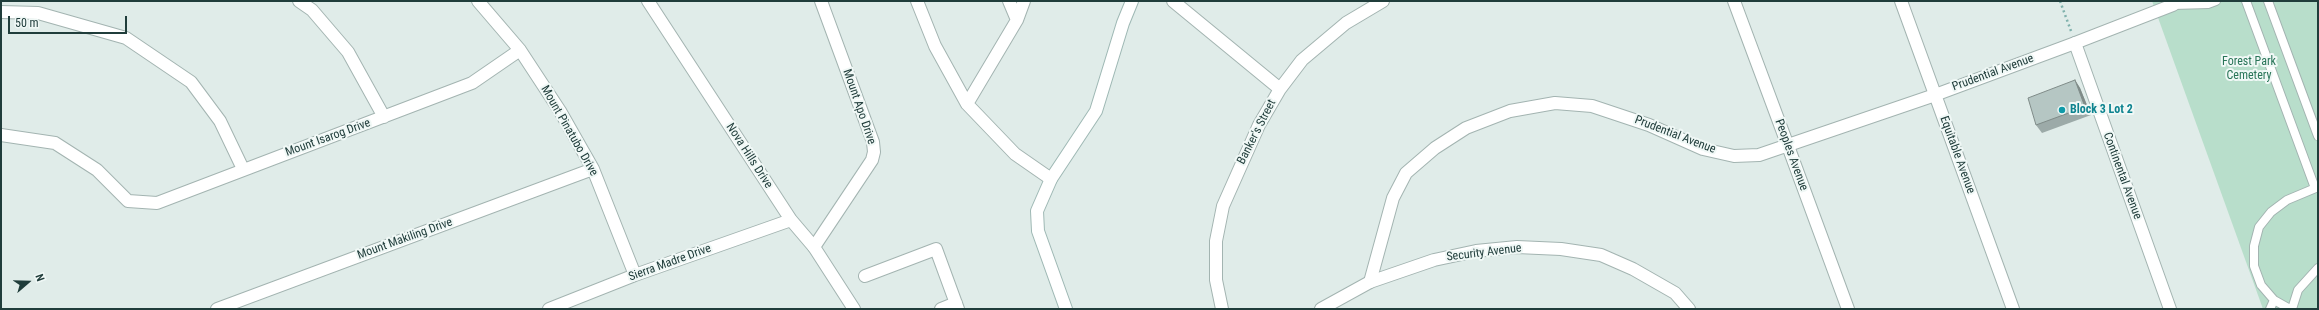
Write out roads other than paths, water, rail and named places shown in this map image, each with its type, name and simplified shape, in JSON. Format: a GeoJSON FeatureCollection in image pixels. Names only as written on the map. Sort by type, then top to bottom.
{"type":"FeatureCollection","features":[{"type":"Feature","properties":{"kind":"street"},"geometry":{"type":"LineString","coordinates":[[299,1],[312,10],[348,52],[384,117]]}},
{"type":"Feature","properties":{"kind":"street","name":"Mount Pinatubo Drive"},"geometry":{"type":"LineString","coordinates":[[478,1],[520,50],[560,111],[594,169],[635,275]]}},
{"type":"Feature","properties":{"kind":"street","name":"Nova Hills Drive"},"geometry":{"type":"LineString","coordinates":[[648,1],[791,220],[814,247],[854,309]]}},
{"type":"Feature","properties":{"kind":"street","name":"Mount Apo Drive"},"geometry":{"type":"LineString","coordinates":[[814,247],[872,160],[874,152],[872,142],[821,1]]}},
{"type":"Feature","properties":{"kind":"street"},"geometry":{"type":"LineString","coordinates":[[917,1],[935,46],[967,104],[1015,154],[1051,179]]}},
{"type":"Feature","properties":{"kind":"street"},"geometry":{"type":"LineString","coordinates":[[1009,1],[1017,20]]}},
{"type":"Feature","properties":{"kind":"street"},"geometry":{"type":"LineString","coordinates":[[967,104],[1017,20],[1024,1]]}},
{"type":"Feature","properties":{"kind":"street"},"geometry":{"type":"LineString","coordinates":[[1066,309],[1038,231],[1037,211],[1051,179],[1096,111],[1123,23],[1132,1]]}},
{"type":"Feature","properties":{"kind":"street"},"geometry":{"type":"LineString","coordinates":[[1172,1],[1280,89]]}},
{"type":"Feature","properties":{"kind":"street","name":"Banker's Street"},"geometry":{"type":"LineString","coordinates":[[1222,309],[1216,280],[1216,249],[1223,206],[1259,125],[1280,89],[1302,60],[1346,23],[1383,1]]}},
{"type":"Feature","properties":{"kind":"street","name":"Peoples Avenue"},"geometry":{"type":"LineString","coordinates":[[1734,1],[1848,309]]}},
{"type":"Feature","properties":{"kind":"street","name":"Equitable Avenue"},"geometry":{"type":"LineString","coordinates":[[1901,1],[2013,309]]}},
{"type":"Feature","properties":{"kind":"street","name":"Prudential Avenue"},"geometry":{"type":"LineString","coordinates":[[1370,282],[1377,250],[1393,198],[1406,173],[1434,148],[1466,128],[1510,111],[1555,103],[1592,106],[1648,125],[1703,149],[1734,156],[1759,155],[1935,95],[2075,43],[2176,3]]}},
{"type":"Feature","properties":{"kind":"street"},"geometry":{"type":"LineString","coordinates":[[1,12],[38,13],[126,38],[191,82],[220,121],[243,169]]}},
{"type":"Feature","properties":{"kind":"street","name":"Continental Avenue"},"geometry":{"type":"LineString","coordinates":[[2075,43],[2170,309]]}},
{"type":"Feature","properties":{"kind":"street","name":"Mount Isarog Drive"},"geometry":{"type":"LineString","coordinates":[[1,134],[55,143],[97,170],[128,201],[157,203],[472,83],[520,50]]}},
{"type":"Feature","properties":{"kind":"street","name":"Mount Makiling Drive"},"geometry":{"type":"LineString","coordinates":[[217,309],[594,169]]}},
{"type":"Feature","properties":{"kind":"street","name":"Sierra Madre Drive"},"geometry":{"type":"LineString","coordinates":[[549,309],[635,275],[791,220]]}},
{"type":"Feature","properties":{"kind":"street","name":"Security Avenue"},"geometry":{"type":"LineString","coordinates":[[1321,309],[1370,282],[1434,260],[1476,251],[1517,247],[1561,249],[1601,255],[1633,269],[1675,293],[1689,309]]}},
{"type":"Feature","properties":{"kind":"street"},"geometry":{"type":"LineString","coordinates":[[865,276],[936,250],[957,306],[942,309]]}},
{"type":"Feature","properties":{"kind":"lane"},"geometry":{"type":"LineString","coordinates":[[2176,3],[2208,4],[2216,1]]}},
{"type":"Feature","properties":{"kind":"lane"},"geometry":{"type":"LineString","coordinates":[[2246,1],[2316,188],[2287,200],[2276,208],[2259,227],[2254,246],[2254,266],[2261,285],[2274,300],[2291,309],[2298,290],[2318,268]]}},
{"type":"Feature","properties":{"kind":"lane"},"geometry":{"type":"LineString","coordinates":[[2268,1],[2318,136]]}},
{"type":"Feature","properties":{"kind":"lane"},"geometry":{"type":"LineString","coordinates":[[2270,309],[2274,300]]}},
{"type":"Feature","properties":{"kind":"place","name":"Block 3 Lot 2"},"geometry":{"type":"Point","coordinates":[2062,110]}},
{"type":"Feature","properties":{"kind":"park label","name":"Forest Park Cemetery"},"geometry":{"type":"Point","coordinates":[2249,69]}}]}
